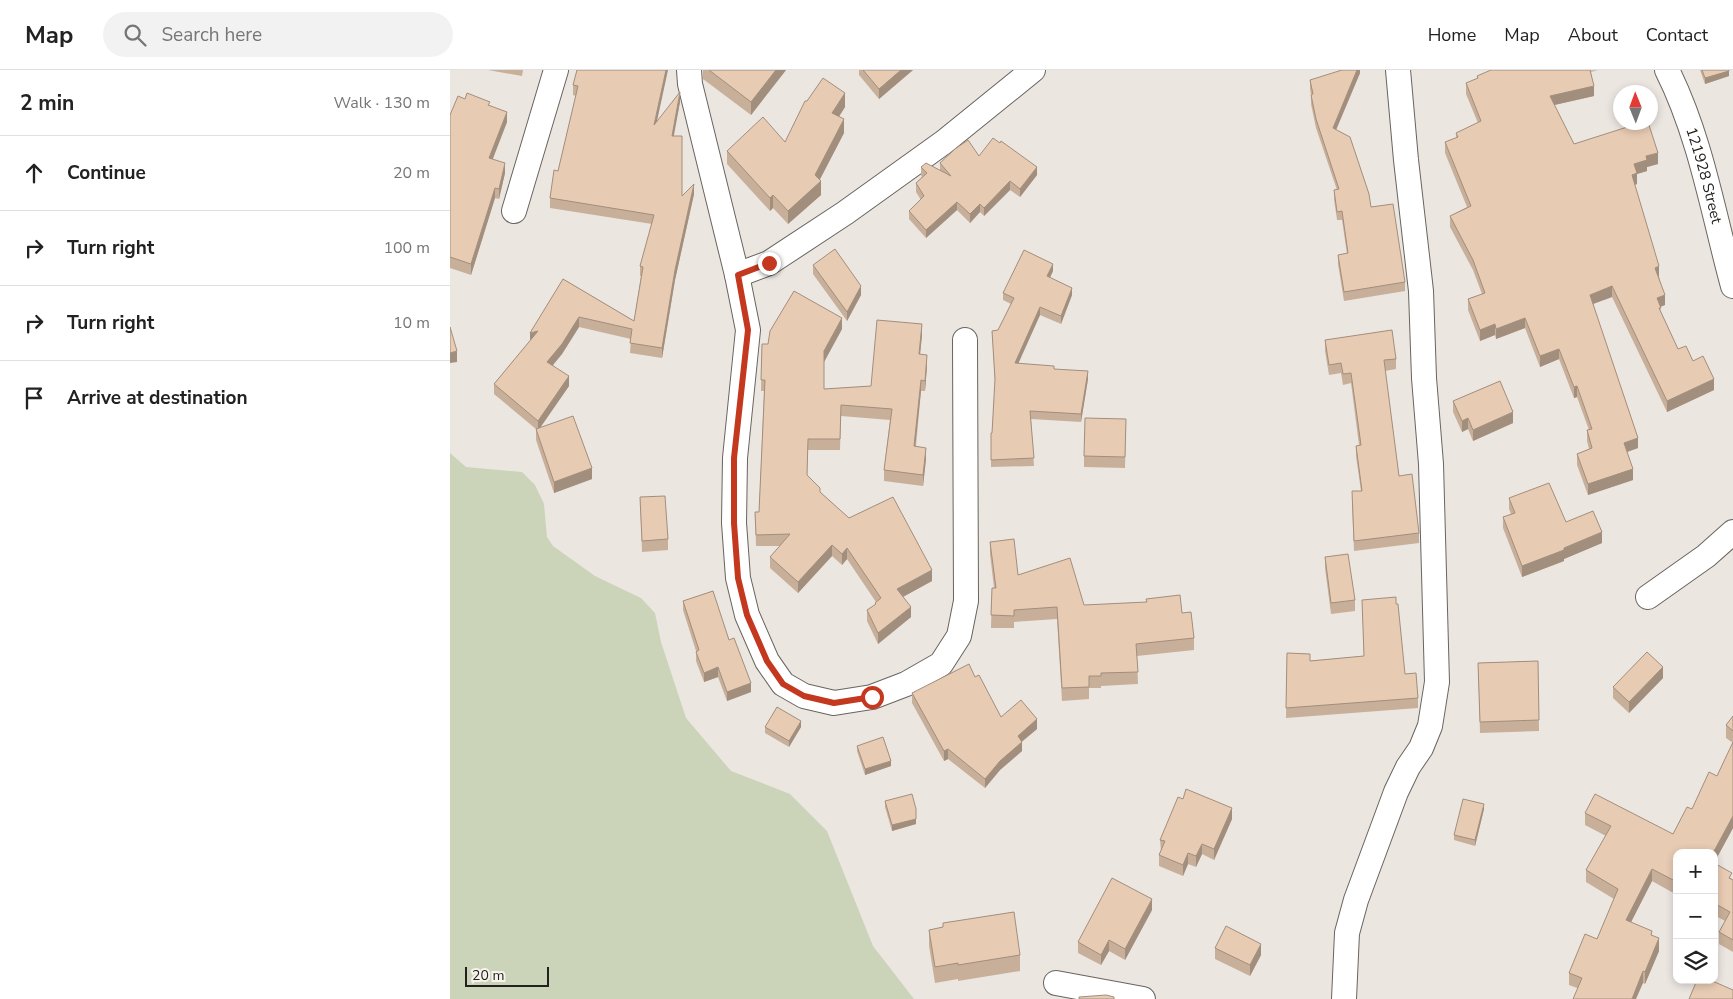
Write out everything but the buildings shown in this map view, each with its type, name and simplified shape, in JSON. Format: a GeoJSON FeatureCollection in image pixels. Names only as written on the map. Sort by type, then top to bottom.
{"type":"FeatureCollection","features":[{"type":"Feature","properties":{"kind":"street"},"geometry":{"type":"LineString","coordinates":[[514,211],[556,70]]}},
{"type":"Feature","properties":{"kind":"street"},"geometry":{"type":"LineString","coordinates":[[689,70],[690,84],[738,275],[748,330],[734,458],[734,523],[738,578],[747,615],[767,661],[783,684],[804,696],[834,703],[872,697],[906,684],[941,664],[959,636],[966,601],[965,340]]}},
{"type":"Feature","properties":{"kind":"street"},"geometry":{"type":"LineString","coordinates":[[738,275],[769,263],[845,213],[944,142],[1032,70]]}},
{"type":"Feature","properties":{"kind":"street"},"geometry":{"type":"LineString","coordinates":[[1344,999],[1347,933],[1356,900],[1396,792],[1408,767],[1421,748],[1430,726],[1437,682],[1431,464],[1424,378],[1421,291],[1403,134],[1398,70]]}},
{"type":"Feature","properties":{"kind":"street","name":"121928 Street"},"geometry":{"type":"LineString","coordinates":[[1667,70],[1680,96],[1695,136],[1733,286]]}},
{"type":"Feature","properties":{"kind":"street"},"geometry":{"type":"LineString","coordinates":[[1648,597],[1706,556],[1733,532]]}},
{"type":"Feature","properties":{"kind":"street"},"geometry":{"type":"LineString","coordinates":[[1056,983],[1144,999]]}},
{"type":"Feature","properties":{"kind":"green space"},"geometry":{"type":"Polygon","coordinates":[[[450,453],[466,467],[522,472],[535,485],[544,504],[547,537],[553,546],[595,576],[641,598],[655,613],[661,642],[686,718],[731,771],[790,794],[827,831],[873,946],[914,999],[450,999],[450,453]]]}},
{"type":"Feature","properties":{"kind":"route"},"geometry":{"type":"LineString","coordinates":[[769,263],[738,275],[748,330],[734,458],[734,523],[738,578],[747,615],[767,661],[783,684],[804,696],[834,703],[872,697]]}}]}
